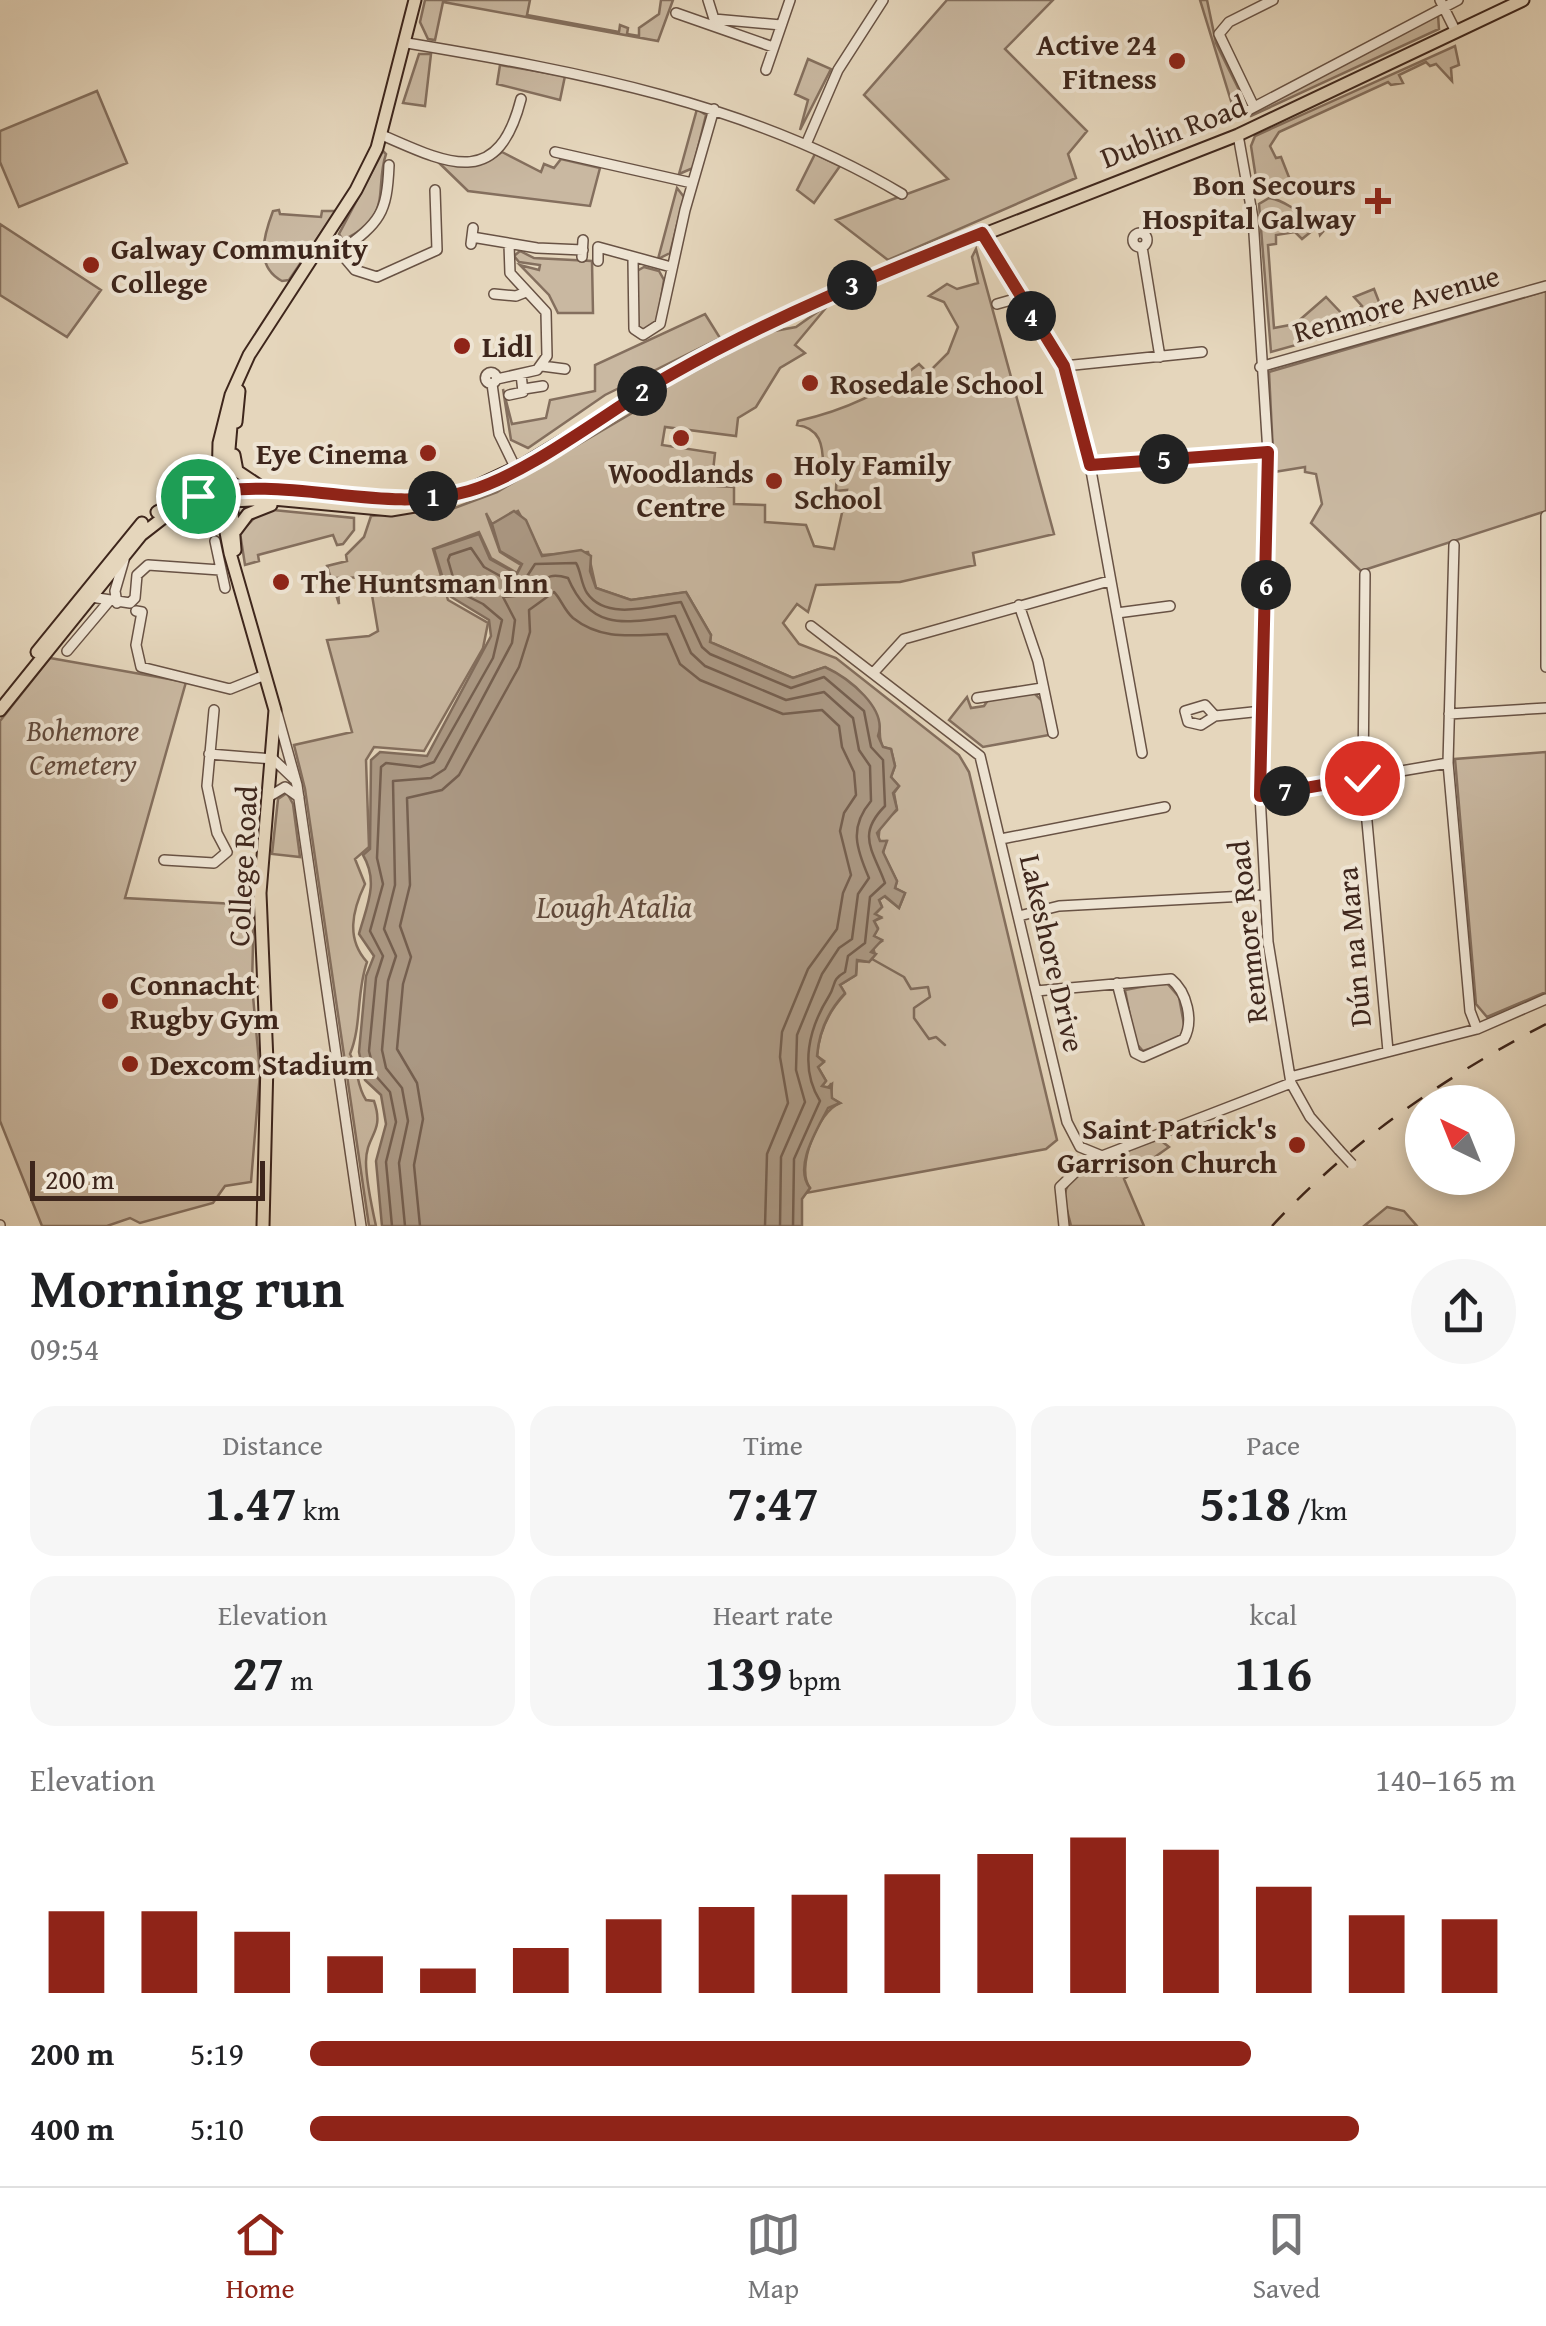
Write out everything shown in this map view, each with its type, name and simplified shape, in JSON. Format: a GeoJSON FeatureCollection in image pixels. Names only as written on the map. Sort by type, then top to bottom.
{"type":"FeatureCollection","features":[{"type":"Feature","properties":{"kind":"main road"},"geometry":{"type":"LineString","coordinates":[[225,496],[219,443],[230,394],[258,339],[356,190],[382,134],[415,0]]}},
{"type":"Feature","properties":{"kind":"main road","name":"Dublin Road"},"geometry":{"type":"LineString","coordinates":[[225,496],[391,510],[426,507],[516,469],[722,346],[838,291],[1238,135],[1523,0]]}},
{"type":"Feature","properties":{"kind":"main road"},"geometry":{"type":"LineString","coordinates":[[225,496],[229,430],[239,392],[290,295]]}},
{"type":"Feature","properties":{"kind":"main road"},"geometry":{"type":"LineString","coordinates":[[239,392],[235,467],[262,486]]}},
{"type":"Feature","properties":{"kind":"main road","name":"Dublin Road"},"geometry":{"type":"LineString","coordinates":[[225,496],[262,486],[407,498],[464,492]]}},
{"type":"Feature","properties":{"kind":"main road"},"geometry":{"type":"LineString","coordinates":[[0,710],[126,553],[162,517],[225,496]]}},
{"type":"Feature","properties":{"kind":"main road"},"geometry":{"type":"LineString","coordinates":[[0,698],[140,525],[161,509],[225,496]]}},
{"type":"Feature","properties":{"kind":"main road","name":"College Road"},"geometry":{"type":"LineString","coordinates":[[225,496],[234,534],[237,574]]}},
{"type":"Feature","properties":{"kind":"main road","name":"College Road"},"geometry":{"type":"LineString","coordinates":[[225,496],[237,574],[275,710],[260,893],[267,1062],[263,1226]]}},
{"type":"Feature","properties":{"kind":"main road"},"geometry":{"type":"LineString","coordinates":[[234,534],[240,521],[255,509],[290,501]]}},
{"type":"Feature","properties":{"kind":"street"},"geometry":{"type":"LineString","coordinates":[[708,0],[713,22]]}},
{"type":"Feature","properties":{"kind":"street"},"geometry":{"type":"LineString","coordinates":[[766,70],[790,0]]}},
{"type":"Feature","properties":{"kind":"street"},"geometry":{"type":"LineString","coordinates":[[806,142],[838,70],[883,0]]}},
{"type":"Feature","properties":{"kind":"street"},"geometry":{"type":"LineString","coordinates":[[1254,107],[1220,34],[1230,22],[1274,0]]}},
{"type":"Feature","properties":{"kind":"street"},"geometry":{"type":"LineString","coordinates":[[1239,115],[1442,4],[1458,0]]}},
{"type":"Feature","properties":{"kind":"street"},"geometry":{"type":"LineString","coordinates":[[1442,4],[1456,32]]}},
{"type":"Feature","properties":{"kind":"street"},"geometry":{"type":"LineString","coordinates":[[676,13],[713,22],[773,47]]}},
{"type":"Feature","properties":{"kind":"street"},"geometry":{"type":"LineString","coordinates":[[713,22],[780,25]]}},
{"type":"Feature","properties":{"kind":"street"},"geometry":{"type":"LineString","coordinates":[[407,43],[578,73],[714,108],[806,142],[902,194]]}},
{"type":"Feature","properties":{"kind":"street"},"geometry":{"type":"LineString","coordinates":[[382,134],[456,161],[475,162],[504,145],[520,99]]}},
{"type":"Feature","properties":{"kind":"street"},"geometry":{"type":"LineString","coordinates":[[633,260],[634,329],[639,335],[660,324],[714,108]]}},
{"type":"Feature","properties":{"kind":"street"},"geometry":{"type":"LineString","coordinates":[[517,112],[528,115]]}},
{"type":"Feature","properties":{"kind":"street","name":"Renmore Road"},"geometry":{"type":"LineString","coordinates":[[1238,135],[1253,218],[1268,452],[1260,796],[1264,895],[1291,1080],[1310,1117],[1352,1164]]}},
{"type":"Feature","properties":{"kind":"street"},"geometry":{"type":"LineString","coordinates":[[555,152],[692,184]]}},
{"type":"Feature","properties":{"kind":"street"},"geometry":{"type":"LineString","coordinates":[[341,250],[378,220],[386,205],[389,165]]}},
{"type":"Feature","properties":{"kind":"street"},"geometry":{"type":"LineString","coordinates":[[327,237],[358,272],[380,278],[438,248],[435,190]]}},
{"type":"Feature","properties":{"kind":"street"},"geometry":{"type":"LineString","coordinates":[[982,233],[1018,298],[1064,366],[1090,465],[1142,753]]}},
{"type":"Feature","properties":{"kind":"street"},"geometry":{"type":"LineString","coordinates":[[472,236],[509,244],[583,249]]}},
{"type":"Feature","properties":{"kind":"street"},"geometry":{"type":"LineString","coordinates":[[509,244],[508,268],[546,312],[548,351],[542,366]]}},
{"type":"Feature","properties":{"kind":"street"},"geometry":{"type":"LineString","coordinates":[[1142,246],[1160,357]]}},
{"type":"Feature","properties":{"kind":"street"},"geometry":{"type":"LineString","coordinates":[[598,261],[598,247],[672,268]]}},
{"type":"Feature","properties":{"kind":"street","name":"Renmore Avenue"},"geometry":{"type":"LineString","coordinates":[[1260,367],[1546,286]]}},
{"type":"Feature","properties":{"kind":"street"},"geometry":{"type":"LineString","coordinates":[[494,294],[516,296],[526,292]]}},
{"type":"Feature","properties":{"kind":"street"},"geometry":{"type":"LineString","coordinates":[[997,304],[1018,298]]}},
{"type":"Feature","properties":{"kind":"street"},"geometry":{"type":"LineString","coordinates":[[1064,366],[1202,352]]}},
{"type":"Feature","properties":{"kind":"street"},"geometry":{"type":"LineString","coordinates":[[516,469],[501,440],[494,381],[542,366],[565,369]]}},
{"type":"Feature","properties":{"kind":"street"},"geometry":{"type":"LineString","coordinates":[[521,374],[524,390]]}},
{"type":"Feature","properties":{"kind":"street"},"geometry":{"type":"LineString","coordinates":[[509,396],[543,386]]}},
{"type":"Feature","properties":{"kind":"street"},"geometry":{"type":"LineString","coordinates":[[1090,465],[1268,452]]}},
{"type":"Feature","properties":{"kind":"street"},"geometry":{"type":"LineString","coordinates":[[1546,516],[1546,667]]}},
{"type":"Feature","properties":{"kind":"street"},"geometry":{"type":"LineString","coordinates":[[216,541],[225,588]]}},
{"type":"Feature","properties":{"kind":"street"},"geometry":{"type":"LineString","coordinates":[[1454,545],[1448,762],[1470,1011],[1478,1029]]}},
{"type":"Feature","properties":{"kind":"street"},"geometry":{"type":"LineString","coordinates":[[67,651],[113,601],[126,553]]}},
{"type":"Feature","properties":{"kind":"street"},"geometry":{"type":"LineString","coordinates":[[91,597],[125,604],[135,598],[136,574],[148,565],[220,570]]}},
{"type":"Feature","properties":{"kind":"street","name":"Dún na Mara"},"geometry":{"type":"LineString","coordinates":[[1365,574],[1362,778],[1388,1051]]}},
{"type":"Feature","properties":{"kind":"street"},"geometry":{"type":"LineString","coordinates":[[875,671],[904,639],[1109,582]]}},
{"type":"Feature","properties":{"kind":"street"},"geometry":{"type":"LineString","coordinates":[[1018,605],[1053,733]]}},
{"type":"Feature","properties":{"kind":"street"},"geometry":{"type":"LineString","coordinates":[[1117,614],[1170,606]]}},
{"type":"Feature","properties":{"kind":"street"},"geometry":{"type":"LineString","coordinates":[[136,610],[142,612],[136,645],[142,666],[230,688],[265,674]]}},
{"type":"Feature","properties":{"kind":"street","name":"Lakeshore Drive"},"geometry":{"type":"LineString","coordinates":[[810,626],[875,671],[980,756],[1069,1128],[1093,1156]]}},
{"type":"Feature","properties":{"kind":"street"},"geometry":{"type":"LineString","coordinates":[[977,698],[1042,688]]}},
{"type":"Feature","properties":{"kind":"street"},"geometry":{"type":"LineString","coordinates":[[1449,714],[1546,708]]}},
{"type":"Feature","properties":{"kind":"street"},"geometry":{"type":"LineString","coordinates":[[164,860],[214,863],[226,852],[209,797],[214,710]]}},
{"type":"Feature","properties":{"kind":"street"},"geometry":{"type":"LineString","coordinates":[[275,710],[299,797],[360,1226]]}},
{"type":"Feature","properties":{"kind":"street"},"geometry":{"type":"LineString","coordinates":[[1215,716],[1262,711]]}},
{"type":"Feature","properties":{"kind":"street"},"geometry":{"type":"LineString","coordinates":[[210,754],[273,758],[296,781]]}},
{"type":"Feature","properties":{"kind":"street"},"geometry":{"type":"LineString","coordinates":[[1260,796],[1448,762]]}},
{"type":"Feature","properties":{"kind":"street"},"geometry":{"type":"LineString","coordinates":[[270,796],[284,787],[299,797]]}},
{"type":"Feature","properties":{"kind":"street"},"geometry":{"type":"LineString","coordinates":[[1001,839],[1165,807]]}},
{"type":"Feature","properties":{"kind":"street"},"geometry":{"type":"LineString","coordinates":[[1020,916],[1059,906],[1264,895]]}},
{"type":"Feature","properties":{"kind":"street"},"geometry":{"type":"LineString","coordinates":[[1036,990],[1116,983],[1174,981],[1180,988],[1188,1018],[1184,1040],[1143,1056],[1135,1053],[1116,983]]}},
{"type":"Feature","properties":{"kind":"street"},"geometry":{"type":"LineString","coordinates":[[1064,1226],[1060,1187],[1093,1156],[1102,1156],[1291,1080],[1478,1029],[1546,999]]}},
{"type":"Feature","properties":{"kind":"green space"},"geometry":{"type":"Polygon","coordinates":[[[425,0],[530,0],[527,15],[619,32],[620,25],[628,28],[627,34],[639,36],[639,28],[659,14],[661,0],[673,0],[658,41],[443,2],[435,40],[428,39],[420,22],[425,0]]]}},
{"type":"Feature","properties":{"kind":"green space"},"geometry":{"type":"Polygon","coordinates":[[[947,0],[1053,0],[1005,49],[1087,131],[1068,154],[1076,178],[888,260],[836,220],[948,179],[864,95],[947,0]]]}},
{"type":"Feature","properties":{"kind":"green space"},"geometry":{"type":"Polygon","coordinates":[[[1200,0],[1207,0],[1216,43],[1244,100],[1243,108],[1235,114],[1200,0]]]}},
{"type":"Feature","properties":{"kind":"green space"},"geometry":{"type":"Polygon","coordinates":[[[1438,15],[1439,29],[1251,116],[1249,113],[1438,15]]]}},
{"type":"Feature","properties":{"kind":"green space"},"geometry":{"type":"Polygon","coordinates":[[[1455,46],[1459,65],[1451,68],[1452,81],[1436,64],[1430,66],[1426,62],[1399,75],[1403,83],[1388,82],[1279,132],[1270,146],[1276,158],[1281,157],[1292,185],[1277,190],[1257,185],[1251,146],[1255,136],[1455,46]]]}},
{"type":"Feature","properties":{"kind":"green space"},"geometry":{"type":"Polygon","coordinates":[[[419,54],[431,54],[425,106],[403,103],[419,54]]]}},
{"type":"Feature","properties":{"kind":"green space"},"geometry":{"type":"Polygon","coordinates":[[[808,59],[831,69],[800,130],[808,100],[795,94],[808,59]]]}},
{"type":"Feature","properties":{"kind":"green space"},"geometry":{"type":"Polygon","coordinates":[[[500,65],[565,76],[560,100],[497,84],[500,65]]]}},
{"type":"Feature","properties":{"kind":"green space"},"geometry":{"type":"Polygon","coordinates":[[[97,91],[127,163],[19,207],[0,162],[0,131],[97,91]]]}},
{"type":"Feature","properties":{"kind":"green space"},"geometry":{"type":"Polygon","coordinates":[[[697,109],[706,115],[693,168],[679,174],[697,109]]]}},
{"type":"Feature","properties":{"kind":"green space"},"geometry":{"type":"Polygon","coordinates":[[[383,151],[386,154],[376,212],[370,222],[343,240],[339,234],[383,151]]]}},
{"type":"Feature","properties":{"kind":"green space"},"geometry":{"type":"Polygon","coordinates":[[[502,152],[541,172],[544,164],[554,168],[561,159],[600,168],[590,206],[468,191],[433,157],[477,165],[502,152]]]}},
{"type":"Feature","properties":{"kind":"green space"},"geometry":{"type":"Polygon","coordinates":[[[815,154],[840,166],[814,203],[797,190],[815,154]]]}},
{"type":"Feature","properties":{"kind":"green space"},"geometry":{"type":"Polygon","coordinates":[[[677,188],[684,197],[670,253],[658,259],[677,188]]]}},
{"type":"Feature","properties":{"kind":"green space"},"geometry":{"type":"Polygon","coordinates":[[[1269,198],[1310,215],[1317,214],[1327,227],[1320,235],[1318,226],[1302,239],[1295,232],[1276,235],[1276,244],[1268,245],[1274,328],[1295,324],[1326,297],[1347,319],[1362,306],[1354,297],[1374,289],[1386,320],[1271,352],[1259,204],[1269,198]]]}},
{"type":"Feature","properties":{"kind":"green space"},"geometry":{"type":"Polygon","coordinates":[[[279,210],[280,214],[321,217],[322,211],[336,211],[289,280],[282,281],[273,275],[264,259],[267,230],[273,211],[279,210]]]}},
{"type":"Feature","properties":{"kind":"green space"},"geometry":{"type":"Polygon","coordinates":[[[0,224],[101,290],[67,337],[0,295],[0,224]]]}},
{"type":"Feature","properties":{"kind":"green space"},"geometry":{"type":"Polygon","coordinates":[[[976,249],[1054,534],[973,553],[975,565],[900,582],[816,585],[808,612],[797,604],[783,623],[799,644],[836,658],[959,755],[969,772],[1057,1140],[1046,1149],[806,1193],[810,1188],[805,1168],[811,1141],[824,1117],[840,1103],[831,1098],[832,1084],[824,1090],[822,1086],[826,1081],[818,1067],[824,1061],[817,1056],[823,1030],[845,994],[840,985],[856,975],[857,961],[869,962],[875,955],[873,947],[882,941],[874,936],[878,928],[874,921],[881,918],[875,914],[882,907],[879,900],[884,896],[899,908],[905,893],[895,888],[897,881],[883,853],[886,841],[879,842],[881,827],[897,810],[894,793],[899,786],[891,777],[895,766],[891,749],[881,744],[877,715],[860,691],[825,667],[793,678],[710,642],[711,635],[686,592],[631,600],[596,588],[588,552],[542,555],[518,511],[492,524],[486,513],[500,552],[521,565],[517,573],[491,558],[479,532],[433,549],[448,600],[488,623],[483,648],[424,751],[374,747],[366,760],[369,847],[355,859],[365,884],[353,924],[356,944],[367,962],[350,1054],[363,1094],[366,1100],[374,1101],[377,1112],[366,1162],[376,1226],[369,1226],[305,789],[294,745],[352,732],[327,640],[369,636],[378,631],[370,583],[375,577],[337,578],[339,604],[327,566],[347,561],[346,555],[364,537],[371,516],[452,509],[497,492],[644,406],[671,384],[769,332],[796,327],[830,303],[795,345],[805,353],[780,368],[756,407],[738,418],[736,436],[665,427],[662,445],[715,453],[712,480],[717,486],[734,487],[734,504],[765,505],[765,522],[806,525],[814,546],[834,549],[847,490],[836,491],[837,467],[823,465],[819,439],[811,430],[797,425],[798,421],[862,399],[919,364],[928,373],[948,353],[958,327],[944,302],[929,296],[947,284],[957,289],[978,283],[972,257],[976,249]]]}},
{"type":"Feature","properties":{"kind":"green space"},"geometry":{"type":"Polygon","coordinates":[[[520,251],[534,258],[592,261],[593,313],[558,313],[549,295],[520,265],[539,270],[540,265],[519,262],[514,256],[520,251]]]}},
{"type":"Feature","properties":{"kind":"green space"},"geometry":{"type":"Polygon","coordinates":[[[644,267],[659,271],[664,280],[657,323],[645,331],[638,328],[637,271],[644,267]]]}},
{"type":"Feature","properties":{"kind":"green space"},"geometry":{"type":"Polygon","coordinates":[[[1546,291],[1546,511],[1361,571],[1311,523],[1322,504],[1316,474],[1305,472],[1305,467],[1274,472],[1269,372],[1546,291]]]}},
{"type":"Feature","properties":{"kind":"green space"},"geometry":{"type":"Polygon","coordinates":[[[705,314],[720,338],[605,395],[528,448],[511,440],[503,389],[512,424],[546,418],[550,400],[595,391],[595,365],[705,314]]]}},
{"type":"Feature","properties":{"kind":"green space"},"geometry":{"type":"Polygon","coordinates":[[[273,510],[354,518],[354,530],[343,544],[337,545],[333,535],[258,555],[259,561],[245,565],[240,533],[258,514],[273,510]]]}},
{"type":"Feature","properties":{"kind":"green space","name":"Bohemore Cemetery"},"geometry":{"type":"Polygon","coordinates":[[[50,658],[186,682],[125,898],[254,905],[252,985],[260,1073],[251,1182],[225,1186],[213,1203],[140,1223],[130,1218],[107,1226],[42,1226],[0,1121],[0,721],[50,658]]]}},
{"type":"Feature","properties":{"kind":"green space"},"geometry":{"type":"Polygon","coordinates":[[[1034,693],[1043,702],[1049,735],[983,747],[949,720],[967,697],[971,708],[984,706],[988,700],[1034,693]]]}},
{"type":"Feature","properties":{"kind":"green space"},"geometry":{"type":"Polygon","coordinates":[[[1546,752],[1546,992],[1487,1017],[1476,1004],[1455,759],[1546,752]]]}},
{"type":"Feature","properties":{"kind":"green space"},"geometry":{"type":"Polygon","coordinates":[[[287,793],[293,804],[300,857],[272,854],[278,799],[287,793]]]}},
{"type":"Feature","properties":{"kind":"green space"},"geometry":{"type":"Polygon","coordinates":[[[1166,982],[1179,997],[1185,1030],[1179,1039],[1143,1051],[1135,1042],[1125,990],[1166,982]]]}},
{"type":"Feature","properties":{"kind":"green space"},"geometry":{"type":"Polygon","coordinates":[[[1159,1139],[1169,1147],[1124,1179],[1144,1226],[1071,1226],[1065,1194],[1078,1174],[1104,1159],[1159,1139]]]}},
{"type":"Feature","properties":{"kind":"green space"},"geometry":{"type":"Polygon","coordinates":[[[1387,1207],[1404,1211],[1417,1226],[1364,1226],[1387,1207]]]}},
{"type":"Feature","properties":{"kind":"water","name":"Lough Atalia"},"geometry":{"type":"Polygon","coordinates":[[[514,511],[526,520],[542,556],[581,550],[591,556],[590,571],[596,588],[631,600],[686,592],[711,635],[710,642],[793,678],[825,667],[835,672],[872,705],[880,726],[878,736],[883,747],[891,749],[895,766],[891,777],[899,786],[893,793],[897,809],[877,833],[880,841],[887,841],[883,852],[897,881],[895,888],[905,893],[899,908],[885,896],[879,900],[882,907],[875,914],[881,917],[874,921],[878,929],[874,936],[882,940],[871,952],[876,954],[869,962],[857,960],[856,975],[840,985],[845,993],[823,1029],[817,1056],[824,1062],[818,1067],[826,1081],[822,1086],[830,1088],[831,1083],[832,1098],[840,1103],[828,1108],[808,1148],[804,1170],[810,1188],[802,1199],[802,1226],[382,1226],[376,1161],[386,1124],[381,1095],[365,1080],[359,1052],[366,976],[374,956],[359,934],[371,884],[363,855],[370,849],[371,760],[380,752],[427,756],[491,636],[489,620],[448,595],[434,549],[479,534],[490,559],[517,574],[522,564],[500,551],[492,524],[514,511]]]}},
{"type":"Feature","properties":{"kind":"waterway"},"geometry":{"type":"LineString","coordinates":[[872,959],[904,977],[911,989],[928,987],[930,997],[914,1008],[914,1018],[929,1039],[936,1037],[945,1045]]}},
{"type":"Feature","properties":{"kind":"railway"},"geometry":{"type":"LineString","coordinates":[[1272,1226],[1333,1166],[1400,1113],[1471,1066],[1546,1024]]}},
{"type":"Feature","properties":{"kind":"place","name":"Active 24 Fitness"},"geometry":{"type":"Point","coordinates":[1177,61]}},
{"type":"Feature","properties":{"kind":"place","name":"Bon Secours Hospital Galway"},"geometry":{"type":"Point","coordinates":[1378,201]}},
{"type":"Feature","properties":{"kind":"place","name":"Galway Community College"},"geometry":{"type":"Point","coordinates":[91,265]}},
{"type":"Feature","properties":{"kind":"place","name":"Lidl"},"geometry":{"type":"Point","coordinates":[462,346]}},
{"type":"Feature","properties":{"kind":"place","name":"Rosedale School"},"geometry":{"type":"Point","coordinates":[810,383]}},
{"type":"Feature","properties":{"kind":"place","name":"Woodlands Centre"},"geometry":{"type":"Point","coordinates":[681,438]}},
{"type":"Feature","properties":{"kind":"place","name":"Eye Cinema"},"geometry":{"type":"Point","coordinates":[428,453]}},
{"type":"Feature","properties":{"kind":"place","name":"Holy Family School"},"geometry":{"type":"Point","coordinates":[774,481]}},
{"type":"Feature","properties":{"kind":"place","name":"The Huntsman Inn"},"geometry":{"type":"Point","coordinates":[281,582]}},
{"type":"Feature","properties":{"kind":"place","name":"Connacht Rugby Gym"},"geometry":{"type":"Point","coordinates":[110,1001]}},
{"type":"Feature","properties":{"kind":"place","name":"Dexcom Stadium"},"geometry":{"type":"Point","coordinates":[130,1064]}},
{"type":"Feature","properties":{"kind":"place","name":"Saint Patrick's Garrison Church"},"geometry":{"type":"Point","coordinates":[1297,1145]}},
{"type":"Feature","properties":{"kind":"route"},"geometry":{"type":"LineString","coordinates":[[198,496],[262,486],[407,498],[464,492],[526,463],[722,346],[838,291],[982,233],[1018,298],[1064,366],[1090,465],[1268,452],[1260,796],[1362,778]]}}]}
